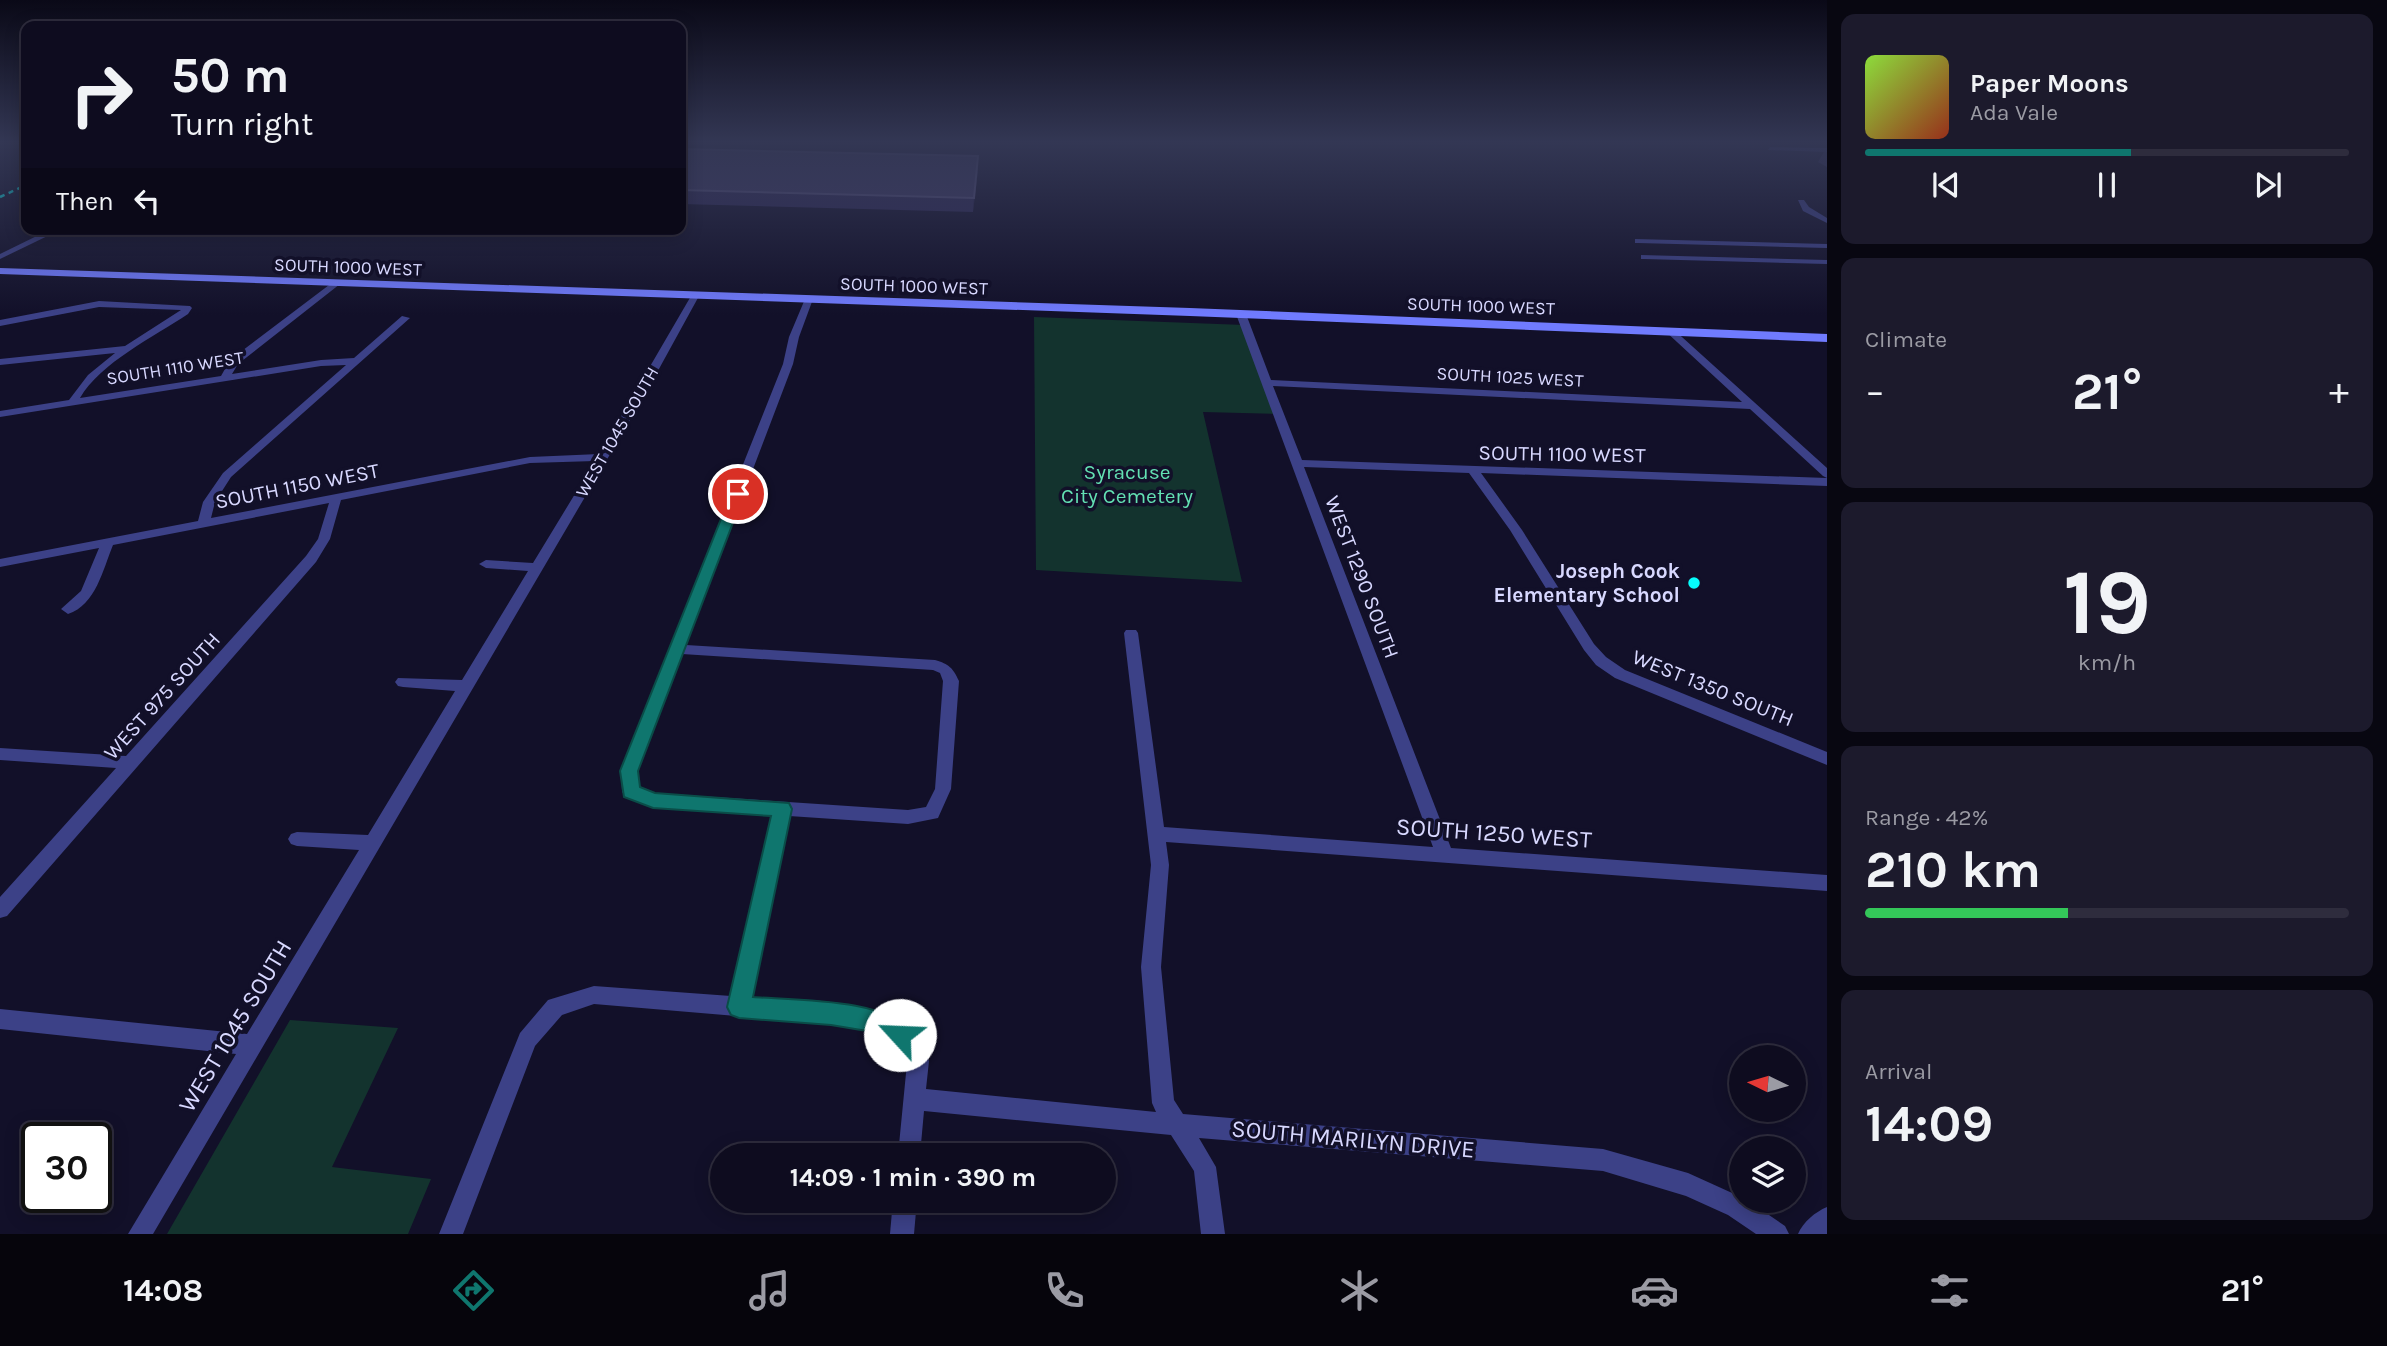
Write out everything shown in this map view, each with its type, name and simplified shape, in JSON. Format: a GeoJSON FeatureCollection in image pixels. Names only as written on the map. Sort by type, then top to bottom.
{"type":"FeatureCollection","features":[{"type":"Feature","properties":{"kind":"main road","name":"SOUTH 1000 WEST"},"geometry":{"type":"LineString","coordinates":[[0,271],[1241,314],[1827,338]]}},
{"type":"Feature","properties":{"kind":"street"},"geometry":{"type":"LineString","coordinates":[[1803,205],[1827,221]]}},
{"type":"Feature","properties":{"kind":"street"},"geometry":{"type":"LineString","coordinates":[[0,257],[46,235]]}},
{"type":"Feature","properties":{"kind":"street"},"geometry":{"type":"LineString","coordinates":[[1638,241],[1827,246]]}},
{"type":"Feature","properties":{"kind":"street"},"geometry":{"type":"LineString","coordinates":[[1644,257],[1827,262]]}},
{"type":"Feature","properties":{"kind":"street"},"geometry":{"type":"LineString","coordinates":[[225,378],[234,362],[336,284]]}},
{"type":"Feature","properties":{"kind":"street","name":"WEST 1045 SOUTH"},"geometry":{"type":"LineString","coordinates":[[140,1234],[603,457],[695,296]]}},
{"type":"Feature","properties":{"kind":"street"},"geometry":{"type":"LineString","coordinates":[[677,649],[935,665],[946,670],[951,681],[943,789],[932,813],[908,817],[653,800],[631,791],[629,771],[788,365],[794,337],[809,299]]}},
{"type":"Feature","properties":{"kind":"street"},"geometry":{"type":"LineString","coordinates":[[0,323],[99,304],[187,308],[83,383],[72,403]]}},
{"type":"Feature","properties":{"kind":"street","name":"WEST 1290 SOUTH"},"geometry":{"type":"LineString","coordinates":[[1241,314],[1444,853]]}},
{"type":"Feature","properties":{"kind":"street"},"geometry":{"type":"LineString","coordinates":[[204,523],[209,502],[227,475],[405,318]]}},
{"type":"Feature","properties":{"kind":"street"},"geometry":{"type":"LineString","coordinates":[[1669,330],[1827,474]]}},
{"type":"Feature","properties":{"kind":"street"},"geometry":{"type":"LineString","coordinates":[[0,362],[132,348]]}},
{"type":"Feature","properties":{"kind":"street","name":"SOUTH 1110 WEST"},"geometry":{"type":"LineString","coordinates":[[0,414],[321,363],[356,361]]}},
{"type":"Feature","properties":{"kind":"street","name":"SOUTH 1025 WEST"},"geometry":{"type":"LineString","coordinates":[[1268,383],[1751,406]]}},
{"type":"Feature","properties":{"kind":"street","name":"SOUTH 1150 WEST"},"geometry":{"type":"LineString","coordinates":[[0,563],[530,460],[603,457]]}},
{"type":"Feature","properties":{"kind":"street","name":"SOUTH 1100 WEST"},"geometry":{"type":"LineString","coordinates":[[1297,463],[1827,482]]}},
{"type":"Feature","properties":{"kind":"street","name":"WEST 1350 SOUTH"},"geometry":{"type":"LineString","coordinates":[[1475,471],[1516,530],[1589,647],[1601,660],[1620,674],[1827,759]]}},
{"type":"Feature","properties":{"kind":"street","name":"WEST 975 SOUTH"},"geometry":{"type":"LineString","coordinates":[[0,910],[312,559],[324,539],[337,498]]}},
{"type":"Feature","properties":{"kind":"street"},"geometry":{"type":"LineString","coordinates":[[68,609],[87,593],[108,542]]}},
{"type":"Feature","properties":{"kind":"street"},"geometry":{"type":"LineString","coordinates":[[486,564],[537,567]]}},
{"type":"Feature","properties":{"kind":"street"},"geometry":{"type":"LineString","coordinates":[[1131,633],[1160,865],[1151,967],[1163,1103],[1205,1167],[1213,1234]]}},
{"type":"Feature","properties":{"kind":"street"},"geometry":{"type":"LineString","coordinates":[[403,682],[466,686]]}},
{"type":"Feature","properties":{"kind":"street"},"geometry":{"type":"LineString","coordinates":[[0,754],[131,763]]}},
{"type":"Feature","properties":{"kind":"street"},"geometry":{"type":"LineString","coordinates":[[739,1007],[782,809]]}},
{"type":"Feature","properties":{"kind":"street","name":"SOUTH 1250 WEST"},"geometry":{"type":"LineString","coordinates":[[1157,834],[1827,883]]}},
{"type":"Feature","properties":{"kind":"street"},"geometry":{"type":"LineString","coordinates":[[297,839],[372,843]]}},
{"type":"Feature","properties":{"kind":"street"},"geometry":{"type":"LineString","coordinates":[[451,1234],[527,1040],[555,1007],[594,995],[831,1014],[876,1022],[900,1035],[918,1061],[910,1143]]}},
{"type":"Feature","properties":{"kind":"street"},"geometry":{"type":"LineString","coordinates":[[0,1019],[252,1045]]}},
{"type":"Feature","properties":{"kind":"street","name":"SOUTH MARILYN DRIVE"},"geometry":{"type":"LineString","coordinates":[[914,1099],[1178,1125],[1603,1160],[1688,1185],[1736,1207],[1777,1234]]}},
{"type":"Feature","properties":{"kind":"street"},"geometry":{"type":"LineString","coordinates":[[902,1234],[904,1213]]}},
{"type":"Feature","properties":{"kind":"street"},"geometry":{"type":"LineString","coordinates":[[1810,1234],[1827,1219]]}},
{"type":"Feature","properties":{"kind":"green space","name":"Syracuse City Cemetery"},"geometry":{"type":"Polygon","coordinates":[[[1034,317],[1244,325],[1277,414],[1203,412],[1242,582],[1036,570],[1034,317]]]}},
{"type":"Feature","properties":{"kind":"green space"},"geometry":{"type":"Polygon","coordinates":[[[290,1020],[398,1028],[332,1167],[431,1179],[408,1234],[167,1234],[290,1020]]]}},
{"type":"Feature","properties":{"kind":"place","name":"Joseph Cook Elementary School"},"geometry":{"type":"Point","coordinates":[1694,583]}},
{"type":"Feature","properties":{"kind":"route"},"geometry":{"type":"LineString","coordinates":[[738,494],[629,771],[631,791],[653,800],[782,809],[739,1007],[831,1014],[876,1022],[900,1035]]}}]}
